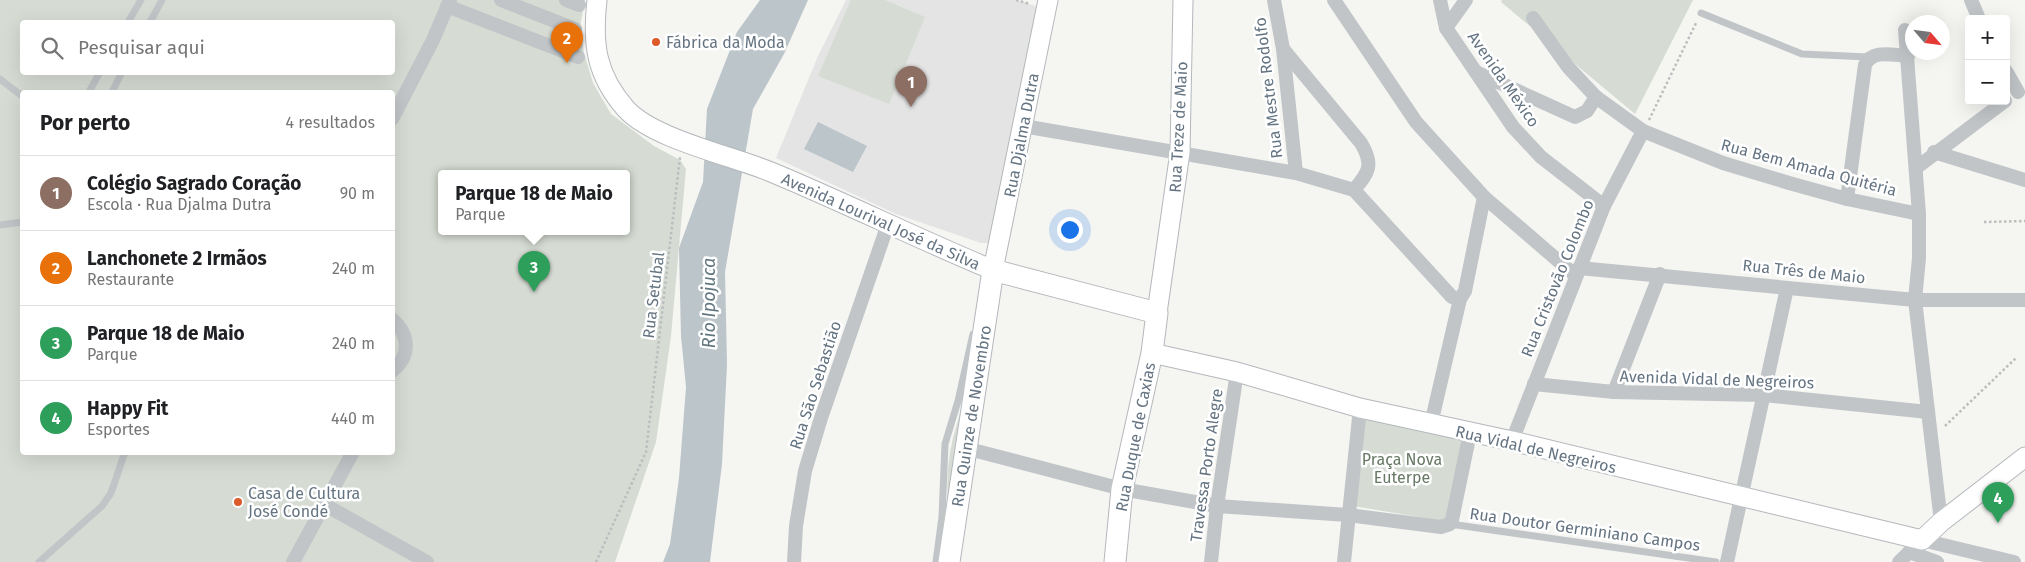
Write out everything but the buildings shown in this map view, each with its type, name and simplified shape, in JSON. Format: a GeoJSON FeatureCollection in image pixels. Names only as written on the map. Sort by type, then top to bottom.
{"type":"FeatureCollection","features":[{"type":"Feature","properties":{"kind":"main road"},"geometry":{"type":"LineString","coordinates":[[987,274],[1158,313]]}},
{"type":"Feature","properties":{"kind":"main road","name":"Rua Quinze de Novembro"},"geometry":{"type":"LineString","coordinates":[[949,562],[966,448],[987,274]]}},
{"type":"Feature","properties":{"kind":"main road","name":"Rua Duque de Caxias"},"geometry":{"type":"LineString","coordinates":[[1115,562],[1122,489],[1152,353],[1158,313]]}},
{"type":"Feature","properties":{"kind":"street","name":"Rua Djalma Dutra"},"geometry":{"type":"LineString","coordinates":[[987,274],[1023,126],[1048,0]]}},
{"type":"Feature","properties":{"kind":"street","name":"Rua Treze de Maio"},"geometry":{"type":"LineString","coordinates":[[1158,313],[1180,152],[1183,0]]}},
{"type":"Feature","properties":{"kind":"street","name":"Rua Mestre Rodolfo"},"geometry":{"type":"LineString","coordinates":[[1274,0],[1283,49],[1296,173]]}},
{"type":"Feature","properties":{"kind":"street"},"geometry":{"type":"LineString","coordinates":[[1334,0],[1416,122],[1484,197],[1578,272]]}},
{"type":"Feature","properties":{"kind":"street","name":"Avenida México"},"geometry":{"type":"LineString","coordinates":[[1440,0],[1446,28],[1513,127],[1541,157],[1604,206]]}},
{"type":"Feature","properties":{"kind":"street"},"geometry":{"type":"LineString","coordinates":[[1446,28],[1466,0]]}},
{"type":"Feature","properties":{"kind":"street"},"geometry":{"type":"LineString","coordinates":[[1971,0],[1977,15]]}},
{"type":"Feature","properties":{"kind":"street"},"geometry":{"type":"LineString","coordinates":[[497,25],[504,1],[575,29]]}},
{"type":"Feature","properties":{"kind":"street"},"geometry":{"type":"LineString","coordinates":[[580,2],[594,30],[597,57],[610,87],[628,110],[654,128],[687,142]]}},
{"type":"Feature","properties":{"kind":"street"},"geometry":{"type":"LineString","coordinates":[[395,113],[433,40],[448,3],[497,25],[578,57]]}},
{"type":"Feature","properties":{"kind":"street","name":"Rua Bem Amada Quitéria"},"geometry":{"type":"LineString","coordinates":[[1533,18],[1568,67],[1596,96],[1643,131],[1723,163],[1847,199],[1919,214]]}},
{"type":"Feature","properties":{"kind":"street"},"geometry":{"type":"LineString","coordinates":[[1283,49],[1361,143],[1367,154],[1369,162],[1367,173],[1354,190]]}},
{"type":"Feature","properties":{"kind":"street"},"geometry":{"type":"LineString","coordinates":[[1847,199],[1864,65],[1868,57],[1875,54],[1905,56]]}},
{"type":"Feature","properties":{"kind":"street"},"geometry":{"type":"LineString","coordinates":[[1908,60],[1919,214],[1919,258],[1915,300],[1941,522]]}},
{"type":"Feature","properties":{"kind":"street"},"geometry":{"type":"LineString","coordinates":[[1476,72],[1575,117],[1587,111],[1596,96]]}},
{"type":"Feature","properties":{"kind":"street"},"geometry":{"type":"LineString","coordinates":[[2010,76],[2022,90],[2010,98]]}},
{"type":"Feature","properties":{"kind":"street"},"geometry":{"type":"LineString","coordinates":[[1916,168],[1934,152],[2000,105]]}},
{"type":"Feature","properties":{"kind":"street"},"geometry":{"type":"LineString","coordinates":[[1023,126],[1296,173],[1354,190],[1452,297],[1460,299]]}},
{"type":"Feature","properties":{"kind":"street","name":"Rua Cristovão Colombo"},"geometry":{"type":"LineString","coordinates":[[1512,441],[1604,206],[1643,131]]}},
{"type":"Feature","properties":{"kind":"street","name":"Avenida Lourival José da Silva"},"geometry":{"type":"LineString","coordinates":[[687,142],[766,170],[888,224],[987,274]]}},
{"type":"Feature","properties":{"kind":"street"},"geometry":{"type":"LineString","coordinates":[[1934,152],[2025,180]]}},
{"type":"Feature","properties":{"kind":"street"},"geometry":{"type":"LineString","coordinates":[[1431,424],[1460,299],[1465,292],[1484,197]]}},
{"type":"Feature","properties":{"kind":"street","name":"Rua São Sebastião"},"geometry":{"type":"LineString","coordinates":[[794,562],[796,526],[805,472],[821,418],[888,224]]}},
{"type":"Feature","properties":{"kind":"street","name":"Rua Três de Maio"},"geometry":{"type":"LineString","coordinates":[[1578,272],[1660,274],[1915,300],[2025,300]]}},
{"type":"Feature","properties":{"kind":"street"},"geometry":{"type":"LineString","coordinates":[[1614,392],[1660,274]]}},
{"type":"Feature","properties":{"kind":"street"},"geometry":{"type":"LineString","coordinates":[[1727,562],[1743,498],[1787,288]]}},
{"type":"Feature","properties":{"kind":"street"},"geometry":{"type":"LineString","coordinates":[[395,322],[402,330],[407,345],[396,368]]}},
{"type":"Feature","properties":{"kind":"street","name":"Rua Vidal de Negreiros"},"geometry":{"type":"LineString","coordinates":[[1152,353],[1237,372],[1360,408],[1512,441],[1743,498],[1910,552]]}},
{"type":"Feature","properties":{"kind":"street","name":"Travessa Porto Alegre"},"geometry":{"type":"LineString","coordinates":[[1211,562],[1217,506],[1237,372]]}},
{"type":"Feature","properties":{"kind":"street","name":"Avenida Vidal de Negreiros"},"geometry":{"type":"LineString","coordinates":[[1534,384],[1614,392],[1764,395],[1928,412]]}},
{"type":"Feature","properties":{"kind":"street"},"geometry":{"type":"LineString","coordinates":[[1344,562],[1360,408]]}},
{"type":"Feature","properties":{"kind":"street"},"geometry":{"type":"LineString","coordinates":[[966,448],[1122,489],[1217,506],[1348,515],[1441,526],[1450,524],[1454,514],[1470,433]]}},
{"type":"Feature","properties":{"kind":"street"},"geometry":{"type":"LineString","coordinates":[[293,562],[351,455]]}},
{"type":"Feature","properties":{"kind":"street"},"geometry":{"type":"LineString","coordinates":[[1910,552],[1941,522],[2025,457]]}},
{"type":"Feature","properties":{"kind":"street"},"geometry":{"type":"LineString","coordinates":[[325,505],[427,562]]}},
{"type":"Feature","properties":{"kind":"street"},"geometry":{"type":"LineString","coordinates":[[1910,552],[1945,546],[2014,562]]}},
{"type":"Feature","properties":{"kind":"street"},"geometry":{"type":"LineString","coordinates":[[1941,562],[1945,546]]}},
{"type":"Feature","properties":{"kind":"street"},"geometry":{"type":"LineString","coordinates":[[1910,552],[1937,562]]}},
{"type":"Feature","properties":{"kind":"lane"},"geometry":{"type":"LineString","coordinates":[[129,20],[141,0]]}},
{"type":"Feature","properties":{"kind":"lane"},"geometry":{"type":"LineString","coordinates":[[151,20],[162,0]]}},
{"type":"Feature","properties":{"kind":"lane"},"geometry":{"type":"LineString","coordinates":[[1701,13],[1802,54],[1868,57]]}},
{"type":"Feature","properties":{"kind":"lane"},"geometry":{"type":"LineString","coordinates":[[90,90],[98,75]]}},
{"type":"Feature","properties":{"kind":"lane"},"geometry":{"type":"LineString","coordinates":[[113,90],[120,75]]}},
{"type":"Feature","properties":{"kind":"lane"},"geometry":{"type":"LineString","coordinates":[[0,79],[20,94]]}},
{"type":"Feature","properties":{"kind":"lane"},"geometry":{"type":"LineString","coordinates":[[0,225],[8,226],[20,223]]}},
{"type":"Feature","properties":{"kind":"lane"},"geometry":{"type":"LineString","coordinates":[[936,562],[942,517],[945,444],[958,401],[974,330]]}},
{"type":"Feature","properties":{"kind":"lane"},"geometry":{"type":"LineString","coordinates":[[39,562],[102,506],[111,493],[124,455]]}},
{"type":"Feature","properties":{"kind":"lane","name":"Rua Doutor Germiniano Campos"},"geometry":{"type":"LineString","coordinates":[[1450,524],[1716,562]]}},
{"type":"Feature","properties":{"kind":"path"},"geometry":{"type":"LineString","coordinates":[[1643,131],[1701,13]]}},
{"type":"Feature","properties":{"kind":"path","name":"Rua Setubal"},"geometry":{"type":"LineString","coordinates":[[596,562],[646,452],[687,142]]}},
{"type":"Feature","properties":{"kind":"path"},"geometry":{"type":"LineString","coordinates":[[1984,222],[2025,221]]}},
{"type":"Feature","properties":{"kind":"path"},"geometry":{"type":"LineString","coordinates":[[1931,439],[2016,358]]}},
{"type":"Feature","properties":{"kind":"shaded area"},"geometry":{"type":"Polygon","coordinates":[[[846,0],[1018,0],[1043,9],[990,243],[981,243],[896,214],[776,158],[818,56],[846,0]]]}},
{"type":"Feature","properties":{"kind":"green space"},"geometry":{"type":"Polygon","coordinates":[[[0,0],[585,0],[580,27],[584,53],[593,83],[611,114],[654,146],[680,160],[686,169],[671,336],[656,442],[615,562],[0,562],[0,0]]]}},
{"type":"Feature","properties":{"kind":"green space"},"geometry":{"type":"Polygon","coordinates":[[[851,0],[885,0],[925,17],[889,104],[818,76],[851,0]]]}},
{"type":"Feature","properties":{"kind":"green space"},"geometry":{"type":"Polygon","coordinates":[[[1502,0],[1693,0],[1635,114],[1501,2],[1502,0]]]}},
{"type":"Feature","properties":{"kind":"green space"},"geometry":{"type":"Polygon","coordinates":[[[967,398],[949,514],[947,484],[950,455],[956,426],[967,398]]]}},
{"type":"Feature","properties":{"kind":"green space","name":"Praça Nova Euterpe"},"geometry":{"type":"Polygon","coordinates":[[[1363,413],[1464,436],[1449,522],[1353,506],[1363,413]]]}},
{"type":"Feature","properties":{"kind":"water","name":"Rio Ipojuca"},"geometry":{"type":"Polygon","coordinates":[[[760,0],[808,0],[784,54],[753,109],[725,272],[727,364],[722,464],[710,562],[663,562],[670,544],[679,478],[686,387],[681,336],[679,248],[703,182],[707,109],[737,32],[760,0]]]}},
{"type":"Feature","properties":{"kind":"water"},"geometry":{"type":"Polygon","coordinates":[[[818,122],[867,146],[853,172],[804,149],[818,122]]]}},
{"type":"Feature","properties":{"kind":"place","name":"Fábrica da Moda"},"geometry":{"type":"Point","coordinates":[656,42]}},
{"type":"Feature","properties":{"kind":"place","name":"Lanchonete 2 Irmãos"},"geometry":{"type":"Point","coordinates":[567,63]}},
{"type":"Feature","properties":{"kind":"place","name":"Colégio Sagrado Coração"},"geometry":{"type":"Point","coordinates":[911,107]}},
{"type":"Feature","properties":{"kind":"place","name":"Parque 18 de Maio"},"geometry":{"type":"Point","coordinates":[534,292]}},
{"type":"Feature","properties":{"kind":"place","name":"Casa de Cultura José Condé"},"geometry":{"type":"Point","coordinates":[238,502]}},
{"type":"Feature","properties":{"kind":"place","name":"Happy Fit"},"geometry":{"type":"Point","coordinates":[1998,523]}}]}
